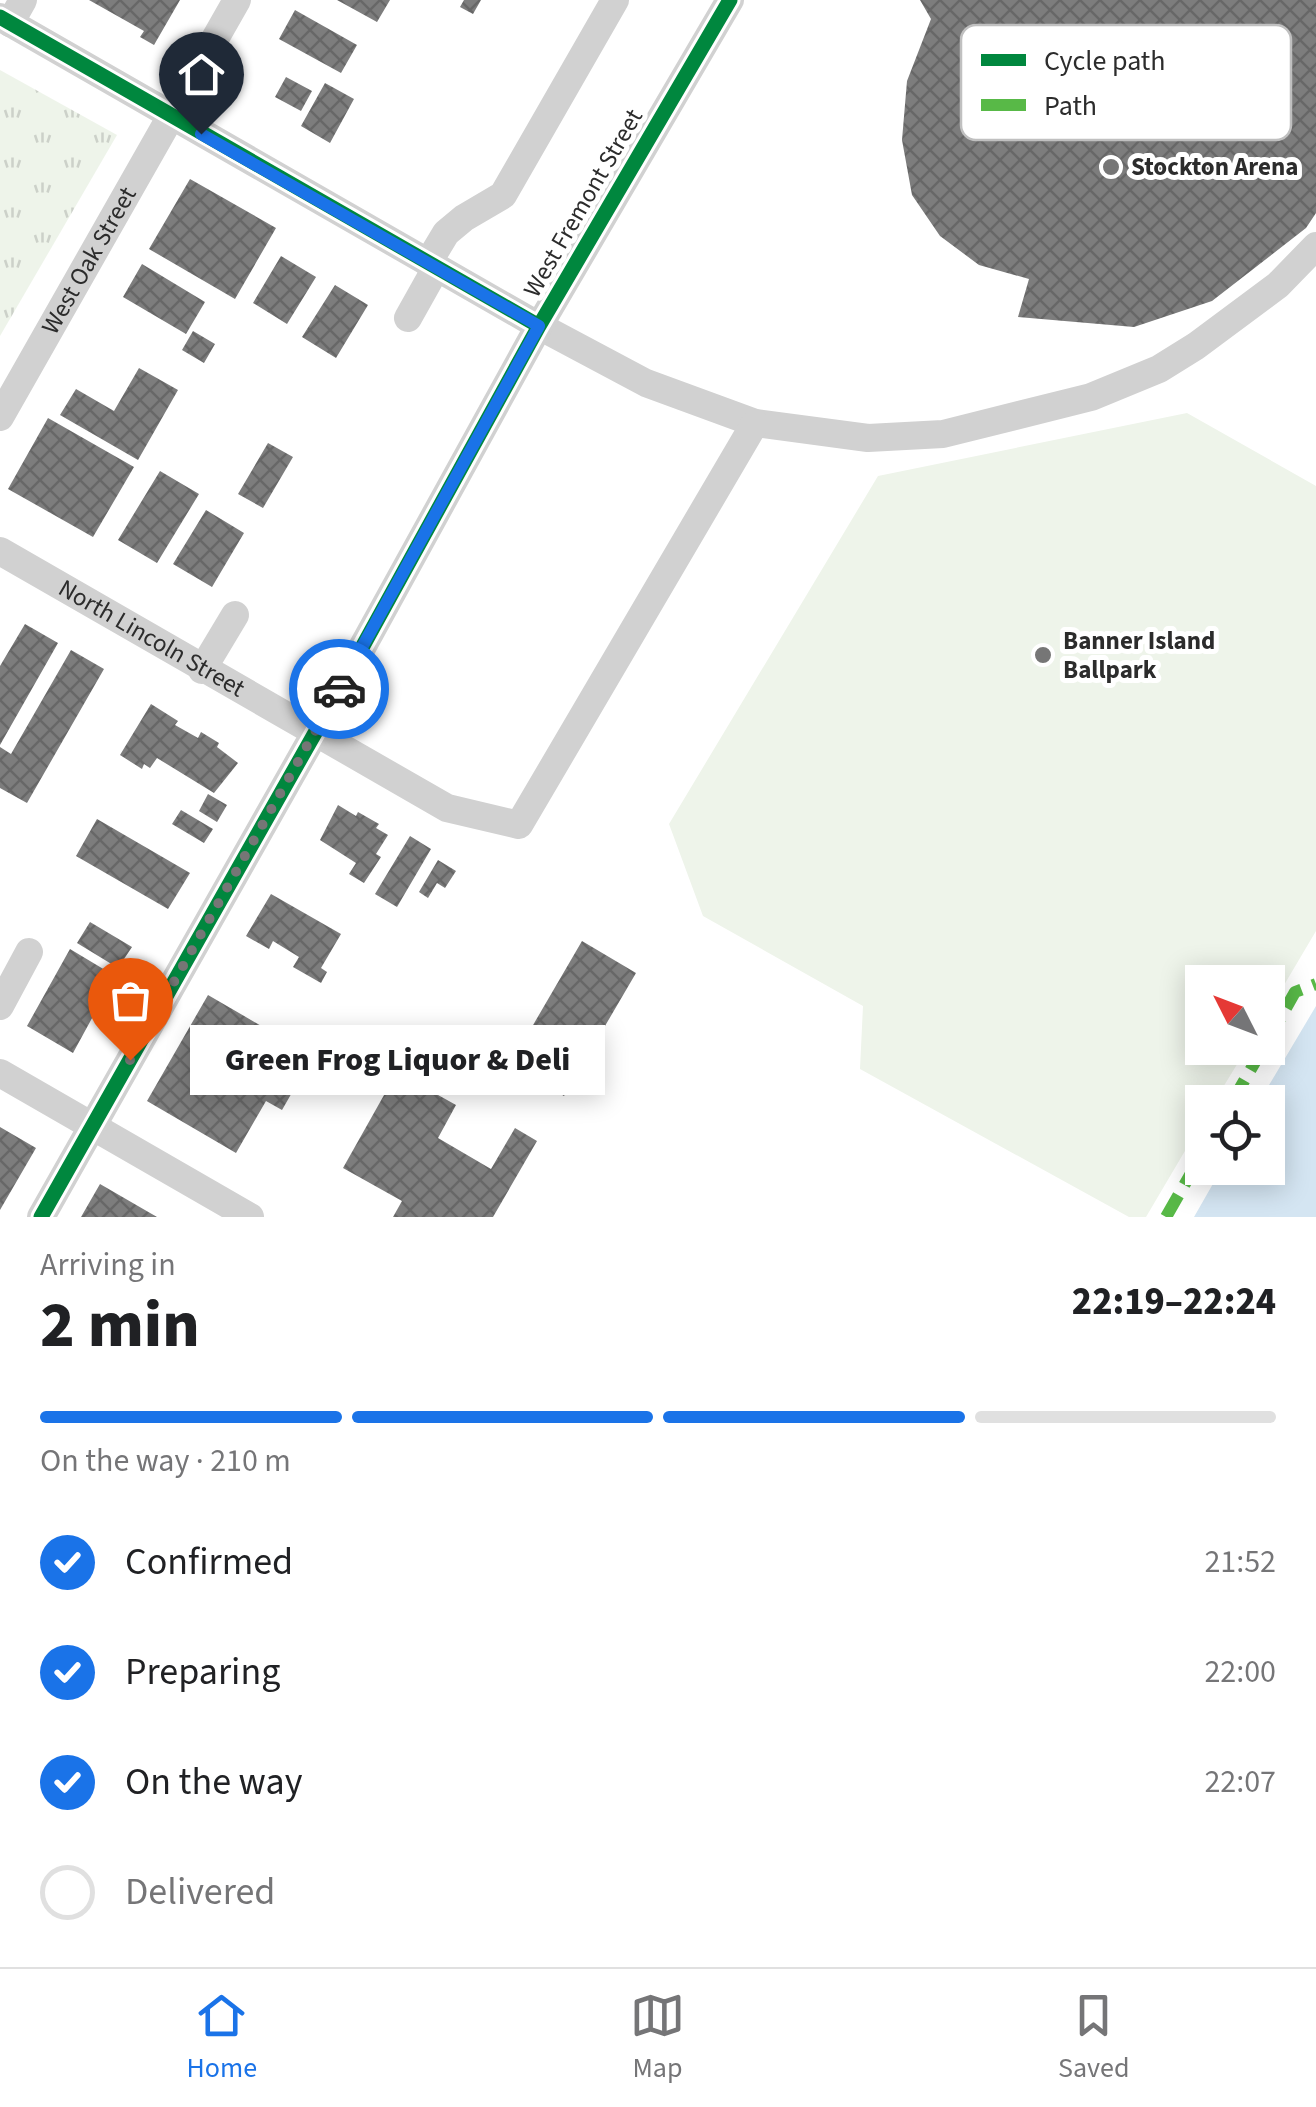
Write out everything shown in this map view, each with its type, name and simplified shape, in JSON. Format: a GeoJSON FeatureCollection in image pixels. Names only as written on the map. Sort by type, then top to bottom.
{"type":"FeatureCollection","features":[{"type":"Feature","properties":{"kind":"street","name":"West Oak Street"},"geometry":{"type":"LineString","coordinates":[[0,417],[237,0]]}},
{"type":"Feature","properties":{"kind":"street"},"geometry":{"type":"LineString","coordinates":[[408,318],[446,233],[503,195],[615,0]]}},
{"type":"Feature","properties":{"kind":"street","name":"West Fremont Street"},"geometry":{"type":"LineString","coordinates":[[40,1217],[316,733],[539,326],[730,0]]}},
{"type":"Feature","properties":{"kind":"street"},"geometry":{"type":"LineString","coordinates":[[11,14],[169,116],[539,326],[646,384],[755,423],[868,438],[942,434],[1091,397],[1159,369],[1196,346],[1278,285],[1316,246]]}},
{"type":"Feature","properties":{"kind":"street","name":"North Lincoln Street"},"geometry":{"type":"LineString","coordinates":[[0,551],[447,808],[519,825],[755,423]]}},
{"type":"Feature","properties":{"kind":"street"},"geometry":{"type":"LineString","coordinates":[[202,670],[234,615]]}},
{"type":"Feature","properties":{"kind":"street"},"geometry":{"type":"LineString","coordinates":[[0,1006],[29,952]]}},
{"type":"Feature","properties":{"kind":"street"},"geometry":{"type":"LineString","coordinates":[[0,1073],[250,1217]]}},
{"type":"Feature","properties":{"kind":"green space"},"geometry":{"type":"Polygon","coordinates":[[[0,70],[117,135],[0,336],[0,70]]]}},
{"type":"Feature","properties":{"kind":"green space","name":"Banner Island Ballpark"},"geometry":{"type":"Polygon","coordinates":[[[1187,413],[1316,486],[1316,931],[1285,983],[1285,965],[1185,965],[1185,1065],[1237,1065],[1224,1085],[1185,1085],[1185,1151],[1146,1217],[1129,1217],[860,1069],[863,1006],[703,916],[669,824],[878,476],[1187,413]]]}},
{"type":"Feature","properties":{"kind":"water"},"geometry":{"type":"Polygon","coordinates":[[[1316,1006],[1316,1217],[1194,1217],[1212,1185],[1285,1185],[1285,1085],[1269,1085],[1281,1065],[1285,1065],[1285,1058],[1316,1006]]]}},
{"type":"Feature","properties":{"kind":"building"},"geometry":{"type":"Polygon","coordinates":[[[89,0],[180,0],[154,45],[140,37],[144,31],[89,0]]]}},
{"type":"Feature","properties":{"kind":"building"},"geometry":{"type":"Polygon","coordinates":[[[337,0],[390,0],[377,22],[337,0]]]}},
{"type":"Feature","properties":{"kind":"building"},"geometry":{"type":"Polygon","coordinates":[[[464,0],[481,0],[473,14],[460,7],[464,0]]]}},
{"type":"Feature","properties":{"kind":"building","name":"Stockton Arena"},"geometry":{"type":"Polygon","coordinates":[[[920,0],[1316,0],[1316,213],[1306,228],[1212,301],[1134,327],[1018,317],[1029,279],[979,265],[940,236],[912,195],[902,140],[907,81],[931,19],[920,0]]]}},
{"type":"Feature","properties":{"kind":"building"},"geometry":{"type":"Polygon","coordinates":[[[295,10],[357,45],[341,73],[279,39],[295,10]]]}},
{"type":"Feature","properties":{"kind":"building"},"geometry":{"type":"Polygon","coordinates":[[[286,77],[312,91],[301,111],[275,97],[286,77]]]}},
{"type":"Feature","properties":{"kind":"building"},"geometry":{"type":"Polygon","coordinates":[[[325,83],[354,99],[330,143],[301,126],[325,83]]]}},
{"type":"Feature","properties":{"kind":"building"},"geometry":{"type":"Polygon","coordinates":[[[190,179],[276,228],[235,299],[149,249],[190,179]]]}},
{"type":"Feature","properties":{"kind":"building"},"geometry":{"type":"Polygon","coordinates":[[[281,256],[316,277],[287,324],[253,303],[281,256]]]}},
{"type":"Feature","properties":{"kind":"building"},"geometry":{"type":"Polygon","coordinates":[[[142,264],[205,302],[186,334],[123,297],[142,264]]]}},
{"type":"Feature","properties":{"kind":"building"},"geometry":{"type":"Polygon","coordinates":[[[335,285],[368,305],[336,358],[302,337],[335,285]]]}},
{"type":"Feature","properties":{"kind":"building"},"geometry":{"type":"Polygon","coordinates":[[[193,331],[215,344],[204,363],[182,350],[193,331]]]}},
{"type":"Feature","properties":{"kind":"building"},"geometry":{"type":"Polygon","coordinates":[[[139,368],[178,390],[138,460],[60,415],[76,389],[114,411],[139,368]]]}},
{"type":"Feature","properties":{"kind":"building"},"geometry":{"type":"Polygon","coordinates":[[[48,418],[134,467],[93,537],[8,489],[48,418]]]}},
{"type":"Feature","properties":{"kind":"building"},"geometry":{"type":"Polygon","coordinates":[[[268,443],[293,457],[263,508],[238,494],[268,443]]]}},
{"type":"Feature","properties":{"kind":"building"},"geometry":{"type":"Polygon","coordinates":[[[160,471],[199,494],[157,563],[118,540],[160,471]]]}},
{"type":"Feature","properties":{"kind":"building"},"geometry":{"type":"Polygon","coordinates":[[[206,510],[244,533],[212,587],[173,564],[206,510]]]}},
{"type":"Feature","properties":{"kind":"building"},"geometry":{"type":"Polygon","coordinates":[[[25,624],[58,643],[0,745],[0,666],[25,624]]]}},
{"type":"Feature","properties":{"kind":"building"},"geometry":{"type":"Polygon","coordinates":[[[71,650],[104,669],[27,803],[0,788],[0,747],[11,754],[71,650]]]}},
{"type":"Feature","properties":{"kind":"building"},"geometry":{"type":"Polygon","coordinates":[[[151,704],[178,721],[175,725],[198,738],[201,732],[219,743],[217,747],[238,763],[214,793],[157,758],[150,768],[144,764],[142,769],[120,755],[151,704]]]}},
{"type":"Feature","properties":{"kind":"building"},"geometry":{"type":"Polygon","coordinates":[[[208,794],[227,805],[217,822],[199,811],[208,794]]]}},
{"type":"Feature","properties":{"kind":"building"},"geometry":{"type":"Polygon","coordinates":[[[338,805],[379,824],[376,828],[388,835],[376,854],[381,857],[364,883],[349,874],[356,863],[320,840],[338,805]]]}},
{"type":"Feature","properties":{"kind":"building"},"geometry":{"type":"Polygon","coordinates":[[[181,810],[213,829],[204,843],[172,824],[181,810]]]}},
{"type":"Feature","properties":{"kind":"building"},"geometry":{"type":"Polygon","coordinates":[[[97,819],[190,873],[168,909],[76,856],[97,819]]]}},
{"type":"Feature","properties":{"kind":"building"},"geometry":{"type":"Polygon","coordinates":[[[410,836],[431,849],[397,907],[375,894],[410,836]]]}},
{"type":"Feature","properties":{"kind":"building"},"geometry":{"type":"Polygon","coordinates":[[[438,860],[456,871],[445,888],[437,883],[428,898],[419,892],[438,860]]]}},
{"type":"Feature","properties":{"kind":"building"},"geometry":{"type":"Polygon","coordinates":[[[271,894],[341,934],[321,968],[327,972],[321,983],[293,967],[299,957],[273,941],[269,949],[246,936],[271,894]]]}},
{"type":"Feature","properties":{"kind":"building"},"geometry":{"type":"Polygon","coordinates":[[[90,922],[132,947],[118,968],[77,943],[90,922]]]}},
{"type":"Feature","properties":{"kind":"building"},"geometry":{"type":"Polygon","coordinates":[[[582,941],[636,973],[564,1096],[533,1079],[545,1058],[522,1044],[582,941]]]}},
{"type":"Feature","properties":{"kind":"building"},"geometry":{"type":"Polygon","coordinates":[[[70,949],[115,976],[73,1053],[27,1026],[70,949]]]}},
{"type":"Feature","properties":{"kind":"building"},"geometry":{"type":"Polygon","coordinates":[[[208,995],[313,1056],[282,1110],[266,1101],[236,1153],[147,1101],[208,995]]]}},
{"type":"Feature","properties":{"kind":"building"},"geometry":{"type":"Polygon","coordinates":[[[397,1072],[456,1105],[438,1138],[491,1169],[515,1128],[537,1141],[493,1217],[393,1217],[402,1201],[343,1168],[397,1072]]]}},
{"type":"Feature","properties":{"kind":"building"},"geometry":{"type":"Polygon","coordinates":[[[0,1127],[36,1148],[0,1210],[0,1127]]]}},
{"type":"Feature","properties":{"kind":"building"},"geometry":{"type":"Polygon","coordinates":[[[100,1184],[157,1217],[81,1217],[100,1184]]]}},
{"type":"Feature","properties":{"kind":"marked path"},"geometry":{"type":"LineString","coordinates":[[1285,1010],[1295,992],[1316,984]]}},
{"type":"Feature","properties":{"kind":"marked path"},"geometry":{"type":"LineString","coordinates":[[1242,1085],[1253,1065]]}},
{"type":"Feature","properties":{"kind":"marked path"},"geometry":{"type":"LineString","coordinates":[[1166,1217],[1185,1184]]}},
{"type":"Feature","properties":{"kind":"cycle path"},"geometry":{"type":"LineString","coordinates":[[41,1217],[315,733],[539,326],[730,0]]}},
{"type":"Feature","properties":{"kind":"cycle path"},"geometry":{"type":"LineString","coordinates":[[0,17],[539,326]]}},
{"type":"Feature","properties":{"kind":"way so far"},"geometry":{"type":"LineString","coordinates":[[130,1060],[339,689]]}},
{"type":"Feature","properties":{"kind":"place","name":"Stockton Arena"},"geometry":{"type":"Point","coordinates":[1111,167]}},
{"type":"Feature","properties":{"kind":"place","name":"Banner Island Ballpark"},"geometry":{"type":"Point","coordinates":[1043,655]}},
{"type":"Feature","properties":{"kind":"place","name":"Green Frog Liquor & Deli"},"geometry":{"type":"Point","coordinates":[130,1060]}},
{"type":"Feature","properties":{"kind":"route"},"geometry":{"type":"LineString","coordinates":[[201,134],[539,326],[339,689]]}}]}
